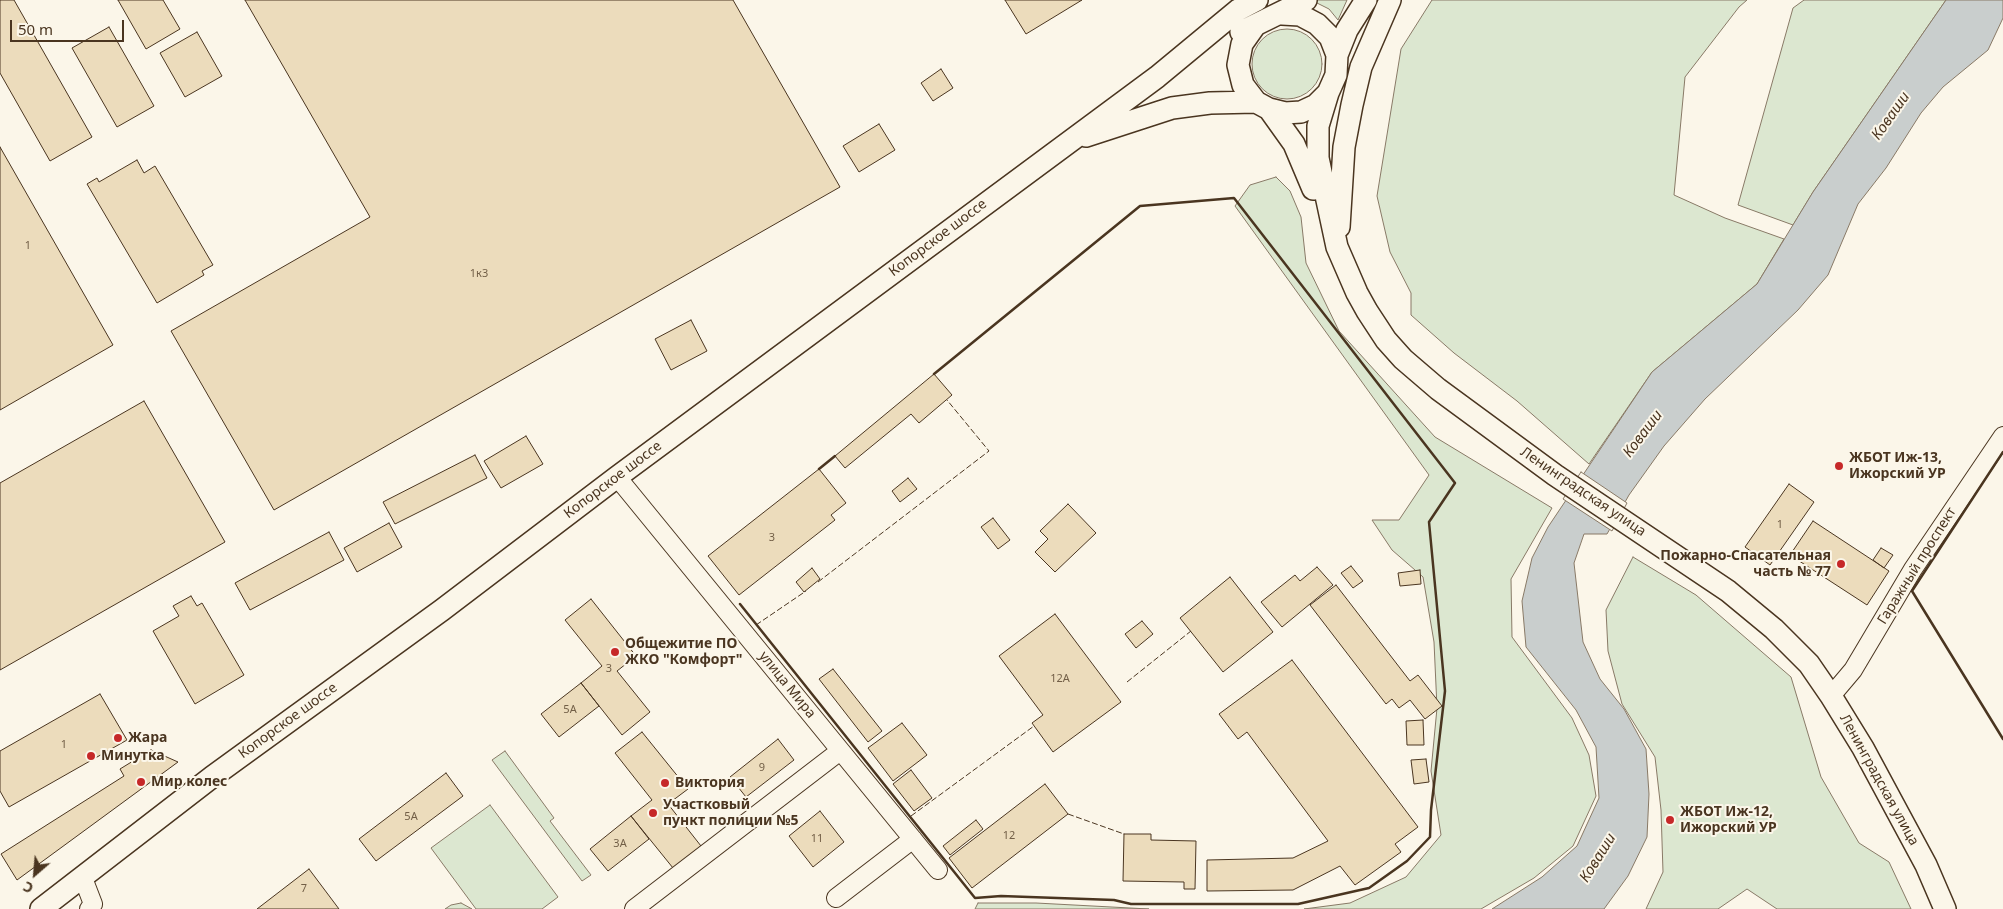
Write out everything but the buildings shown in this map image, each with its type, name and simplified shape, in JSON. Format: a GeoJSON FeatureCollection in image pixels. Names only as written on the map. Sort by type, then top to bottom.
{"type":"FeatureCollection","features":[{"type":"Feature","properties":{"kind":"main road"},"geometry":{"type":"LineString","coordinates":[[1188,54],[1238,10],[1257,0]]}},
{"type":"Feature","properties":{"kind":"main road"},"geometry":{"type":"LineString","coordinates":[[1188,54],[1254,27],[1267,18],[1282,14],[1306,0]]}},
{"type":"Feature","properties":{"kind":"main road"},"geometry":{"type":"LineString","coordinates":[[1337,247],[1318,158],[1318,126],[1328,93],[1336,75],[1337,55],[1347,30],[1366,0]]}},
{"type":"Feature","properties":{"kind":"main road"},"geometry":{"type":"LineString","coordinates":[[1337,247],[1344,147],[1352,105],[1361,67],[1390,0]]}},
{"type":"Feature","properties":{"kind":"main road"},"geometry":{"type":"LineString","coordinates":[[1282,14],[1300,15],[1318,24],[1330,37],[1337,55]]}},
{"type":"Feature","properties":{"kind":"main road"},"geometry":{"type":"LineString","coordinates":[[1254,27],[1242,44],[1238,65],[1243,85],[1294,144],[1305,165],[1322,219],[1337,247]]}},
{"type":"Feature","properties":{"kind":"main road","name":"Копорское шоссе"},"geometry":{"type":"LineString","coordinates":[[41,909],[212,777],[442,610],[617,477],[1188,54]]}},
{"type":"Feature","properties":{"kind":"main road"},"geometry":{"type":"LineString","coordinates":[[1067,142],[1172,108],[1210,103],[1262,106],[1285,113],[1301,112],[1316,105],[1328,93]]}},
{"type":"Feature","properties":{"kind":"main road","name":"Ленинградская улица"},"geometry":{"type":"LineString","coordinates":[[1337,247],[1357,293],[1386,340],[1404,359],[1438,389],[1555,475],[1728,591],[1774,629],[1809,664],[1863,748],[1926,865],[1944,909]]}},
{"type":"Feature","properties":{"kind":"street","name":"Гаражный проспект"},"geometry":{"type":"LineString","coordinates":[[1831,696],[1853,670],[1913,568],[2003,436]]}},
{"type":"Feature","properties":{"kind":"street","name":"улица Мира"},"geometry":{"type":"LineString","coordinates":[[617,477],[938,870]]}},
{"type":"Feature","properties":{"kind":"street"},"geometry":{"type":"LineString","coordinates":[[634,909],[840,750]]}},
{"type":"Feature","properties":{"kind":"street"},"geometry":{"type":"LineString","coordinates":[[836,898],[912,839]]}},
{"type":"Feature","properties":{"kind":"street"},"geometry":{"type":"LineString","coordinates":[[83,878],[93,904],[89,909]]}},
{"type":"Feature","properties":{"kind":"green space"},"geometry":{"type":"Polygon","coordinates":[[[1317,0],[1347,0],[1338,20],[1329,9],[1315,2],[1317,0]]]}},
{"type":"Feature","properties":{"kind":"green space"},"geometry":{"type":"Polygon","coordinates":[[[1432,0],[1747,0],[1739,7],[1685,77],[1674,195],[1725,218],[1784,239],[1757,284],[1652,372],[1589,464],[1517,401],[1454,353],[1411,315],[1411,293],[1390,252],[1377,196],[1401,49],[1432,0]]]}},
{"type":"Feature","properties":{"kind":"green space"},"geometry":{"type":"Polygon","coordinates":[[[1804,0],[1946,0],[1813,192],[1793,225],[1738,205],[1793,8],[1804,0]]]}},
{"type":"Feature","properties":{"kind":"green space"},"geometry":{"type":"Polygon","coordinates":[[[1294,29],[1307,35],[1316,44],[1320,50],[1322,64],[1320,78],[1312,89],[1301,97],[1280,99],[1273,97],[1262,89],[1254,78],[1252,57],[1254,50],[1262,39],[1273,31],[1294,29]]]}},
{"type":"Feature","properties":{"kind":"green space"},"geometry":{"type":"Polygon","coordinates":[[[1276,177],[1290,191],[1301,217],[1306,263],[1339,331],[1435,437],[1552,508],[1511,579],[1512,637],[1572,718],[1589,755],[1596,796],[1573,846],[1534,878],[1481,909],[1304,909],[1350,903],[1406,877],[1441,835],[1431,771],[1437,708],[1434,642],[1423,577],[1392,550],[1372,520],[1399,520],[1429,475],[1235,206],[1250,185],[1276,177]]]}},
{"type":"Feature","properties":{"kind":"green space"},"geometry":{"type":"Polygon","coordinates":[[[1633,557],[1696,595],[1791,677],[1821,777],[1859,843],[1889,862],[1911,909],[1777,909],[1747,889],[1718,909],[1646,909],[1663,872],[1661,810],[1655,757],[1622,704],[1608,651],[1606,610],[1633,557]]]}},
{"type":"Feature","properties":{"kind":"green space"},"geometry":{"type":"Polygon","coordinates":[[[505,751],[554,818],[550,821],[591,875],[582,881],[492,760],[505,751]]]}},
{"type":"Feature","properties":{"kind":"green space"},"geometry":{"type":"Polygon","coordinates":[[[490,805],[558,897],[542,909],[476,909],[431,848],[490,805]]]}},
{"type":"Feature","properties":{"kind":"green space"},"geometry":{"type":"Polygon","coordinates":[[[461,903],[472,909],[445,909],[451,905],[461,903]]]}},
{"type":"Feature","properties":{"kind":"green space"},"geometry":{"type":"Polygon","coordinates":[[[978,903],[1036,903],[1149,909],[975,909],[978,903]]]}},
{"type":"Feature","properties":{"kind":"water","name":"Коваши"},"geometry":{"type":"Polygon","coordinates":[[[1946,0],[2003,0],[2003,18],[1988,50],[1943,87],[1921,113],[1886,168],[1858,204],[1828,275],[1798,310],[1705,399],[1664,446],[1629,495],[1607,534],[1584,534],[1574,563],[1583,642],[1600,679],[1624,709],[1646,749],[1649,794],[1647,837],[1628,876],[1604,909],[1492,909],[1542,877],[1577,846],[1599,798],[1596,747],[1576,710],[1526,647],[1522,601],[1532,558],[1548,527],[1652,372],[1757,284],[1813,192],[1946,0]]]}},
{"type":"Feature","properties":{"kind":"pier"},"geometry":{"type":"Polygon","coordinates":[[[1581,472],[1627,503],[1612,531],[1563,499],[1581,472]]]}},
{"type":"Feature","properties":{"kind":"fence"},"geometry":{"type":"LineString","coordinates":[[818,582],[989,451],[947,400]]}},
{"type":"Feature","properties":{"kind":"fence"},"geometry":{"type":"LineString","coordinates":[[756,625],[806,591]]}},
{"type":"Feature","properties":{"kind":"fence"},"geometry":{"type":"LineString","coordinates":[[1127,682],[1191,631]]}},
{"type":"Feature","properties":{"kind":"fence"},"geometry":{"type":"LineString","coordinates":[[911,816],[1034,726]]}},
{"type":"Feature","properties":{"kind":"fence"},"geometry":{"type":"LineString","coordinates":[[1068,814],[1124,834]]}},
{"type":"Feature","properties":{"kind":"wall"},"geometry":{"type":"LineString","coordinates":[[740,604],[975,898],[1001,896],[1114,900],[1131,904],[1298,904],[1369,888],[1407,861],[1430,837],[1431,810],[1445,691],[1429,522],[1455,483],[1234,198],[1140,206],[934,374]]}},
{"type":"Feature","properties":{"kind":"wall"},"geometry":{"type":"LineString","coordinates":[[2003,452],[1912,591],[2003,739]]}},
{"type":"Feature","properties":{"kind":"wall"},"geometry":{"type":"LineString","coordinates":[[819,469],[835,456]]}},
{"type":"Feature","properties":{"kind":"place","name":"ЖБОТ Иж-13, Ижорский УР"},"geometry":{"type":"Point","coordinates":[1839,466]}},
{"type":"Feature","properties":{"kind":"place","name":"Пожарно-Спасательная часть № 77"},"geometry":{"type":"Point","coordinates":[1841,564]}},
{"type":"Feature","properties":{"kind":"place","name":"Общежитие ПО ЖКО \"Комфорт\""},"geometry":{"type":"Point","coordinates":[615,652]}},
{"type":"Feature","properties":{"kind":"place","name":"Жара"},"geometry":{"type":"Point","coordinates":[118,738]}},
{"type":"Feature","properties":{"kind":"place","name":"Минутка"},"geometry":{"type":"Point","coordinates":[91,756]}},
{"type":"Feature","properties":{"kind":"place","name":"Мир колес"},"geometry":{"type":"Point","coordinates":[141,782]}},
{"type":"Feature","properties":{"kind":"place","name":"Виктория"},"geometry":{"type":"Point","coordinates":[665,783]}},
{"type":"Feature","properties":{"kind":"place","name":"Участковый пункт полиции №5"},"geometry":{"type":"Point","coordinates":[653,813]}},
{"type":"Feature","properties":{"kind":"place","name":"ЖБОТ Иж-12, Ижорский УР"},"geometry":{"type":"Point","coordinates":[1670,820]}}]}
